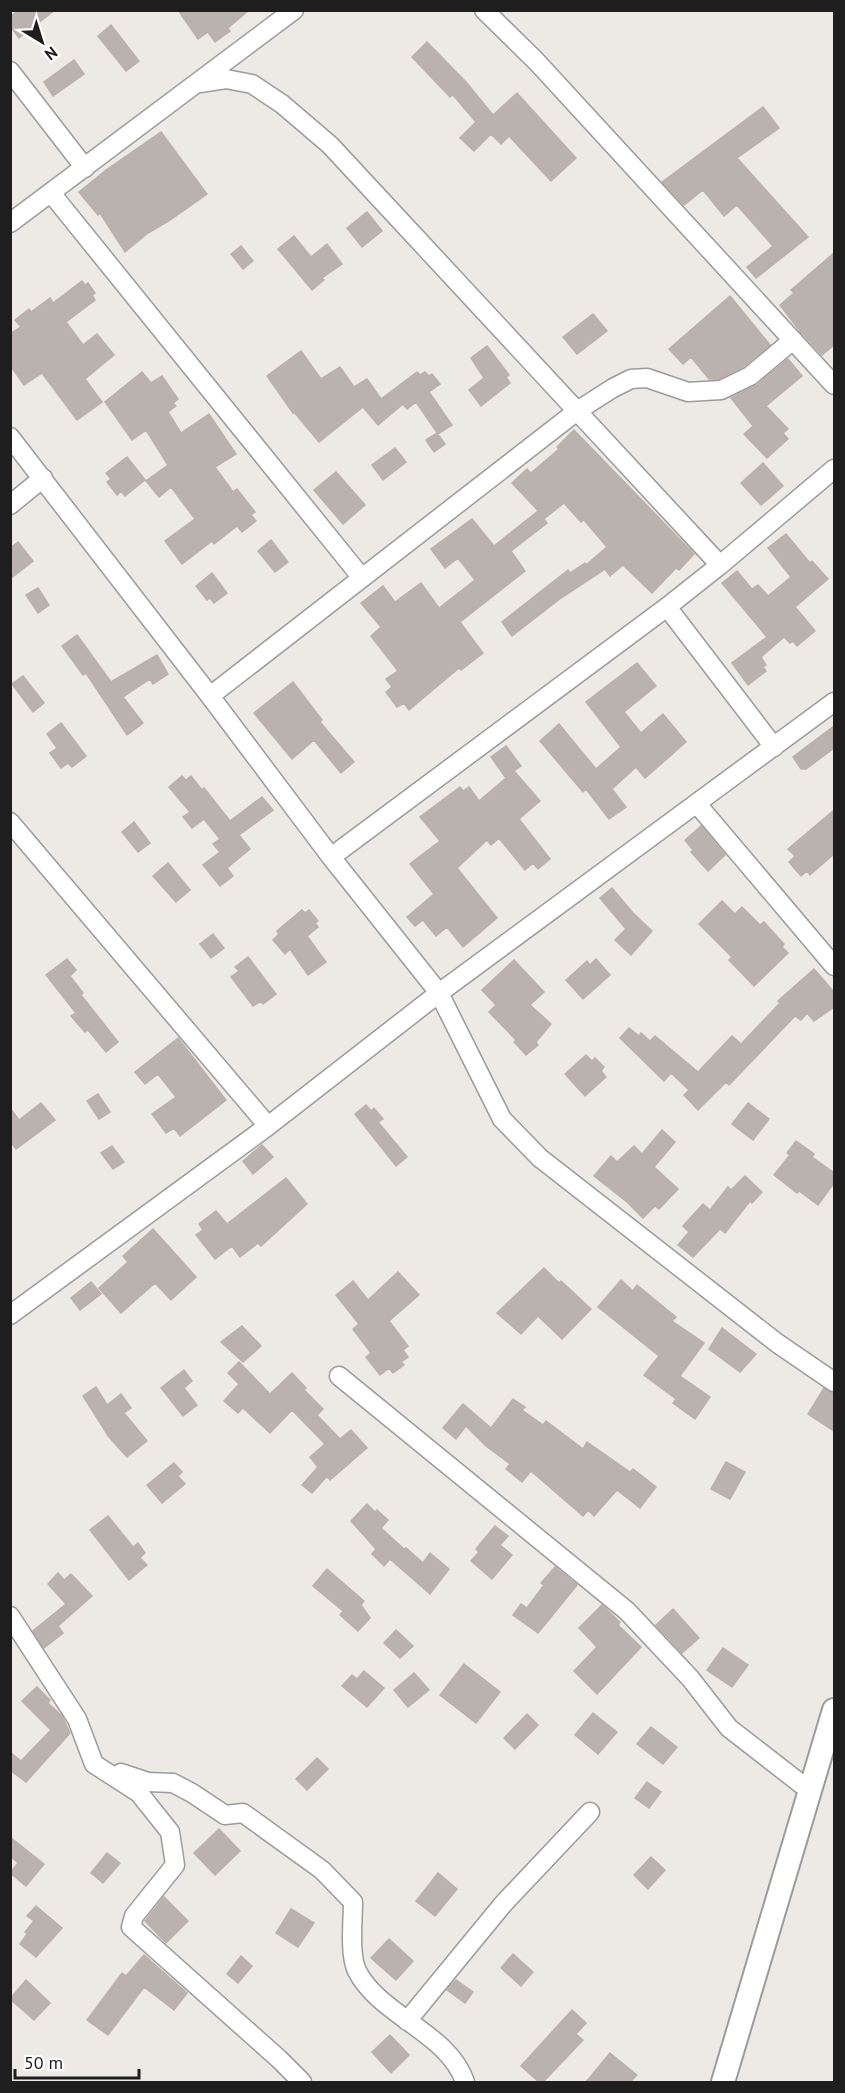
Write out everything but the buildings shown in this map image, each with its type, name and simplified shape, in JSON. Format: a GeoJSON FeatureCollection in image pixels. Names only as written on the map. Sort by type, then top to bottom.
{"type":"FeatureCollection","features":[{"type":"Feature","properties":{"kind":"street"},"geometry":{"type":"LineString","coordinates":[[10,223],[200,83],[294,10]]}},
{"type":"Feature","properties":{"kind":"street"},"geometry":{"type":"LineString","coordinates":[[484,10],[536,61],[834,385]]}},
{"type":"Feature","properties":{"kind":"street"},"geometry":{"type":"LineString","coordinates":[[10,71],[85,168]]}},
{"type":"Feature","properties":{"kind":"street"},"geometry":{"type":"LineString","coordinates":[[200,83],[226,79],[252,84],[282,104],[330,145],[720,565]]}},
{"type":"Feature","properties":{"kind":"street"},"geometry":{"type":"LineString","coordinates":[[51,193],[362,578]]}},
{"type":"Feature","properties":{"kind":"street"},"geometry":{"type":"LineString","coordinates":[[210,696],[577,411],[613,387],[631,379],[647,378],[688,392],[721,390],[750,376],[793,340]]}},
{"type":"Feature","properties":{"kind":"street"},"geometry":{"type":"LineString","coordinates":[[10,437],[44,478],[331,857],[439,993],[502,1119],[540,1158],[777,1343],[834,1382]]}},
{"type":"Feature","properties":{"kind":"street"},"geometry":{"type":"LineString","coordinates":[[331,857],[667,607],[834,469]]}},
{"type":"Feature","properties":{"kind":"street"},"geometry":{"type":"LineString","coordinates":[[10,505],[44,478]]}},
{"type":"Feature","properties":{"kind":"street"},"geometry":{"type":"LineString","coordinates":[[667,607],[774,747]]}},
{"type":"Feature","properties":{"kind":"street"},"geometry":{"type":"LineString","coordinates":[[10,1315],[268,1126],[439,993],[834,702]]}},
{"type":"Feature","properties":{"kind":"street"},"geometry":{"type":"LineString","coordinates":[[697,804],[834,966]]}},
{"type":"Feature","properties":{"kind":"street"},"geometry":{"type":"LineString","coordinates":[[10,822],[268,1126]]}},
{"type":"Feature","properties":{"kind":"street"},"geometry":{"type":"LineString","coordinates":[[339,1376],[627,1611],[690,1678],[729,1728],[810,1791]]}},
{"type":"Feature","properties":{"kind":"street"},"geometry":{"type":"LineString","coordinates":[[10,1616],[77,1719],[94,1764],[139,1793],[170,1832],[175,1865],[134,1916],[131,1927],[262,2043],[302,2082]]}},
{"type":"Feature","properties":{"kind":"street"},"geometry":{"type":"LineString","coordinates":[[723,2082],[834,1710]]}},
{"type":"Feature","properties":{"kind":"street"},"geometry":{"type":"LineString","coordinates":[[94,1764],[148,1782],[173,1783],[192,1792],[225,1815],[243,1813],[322,1870],[353,1902],[353,1948],[357,1970],[373,1991],[428,2035],[460,2069],[465,2082]]}},
{"type":"Feature","properties":{"kind":"street"},"geometry":{"type":"LineString","coordinates":[[408,2021],[504,1903],[590,1812]]}}]}
